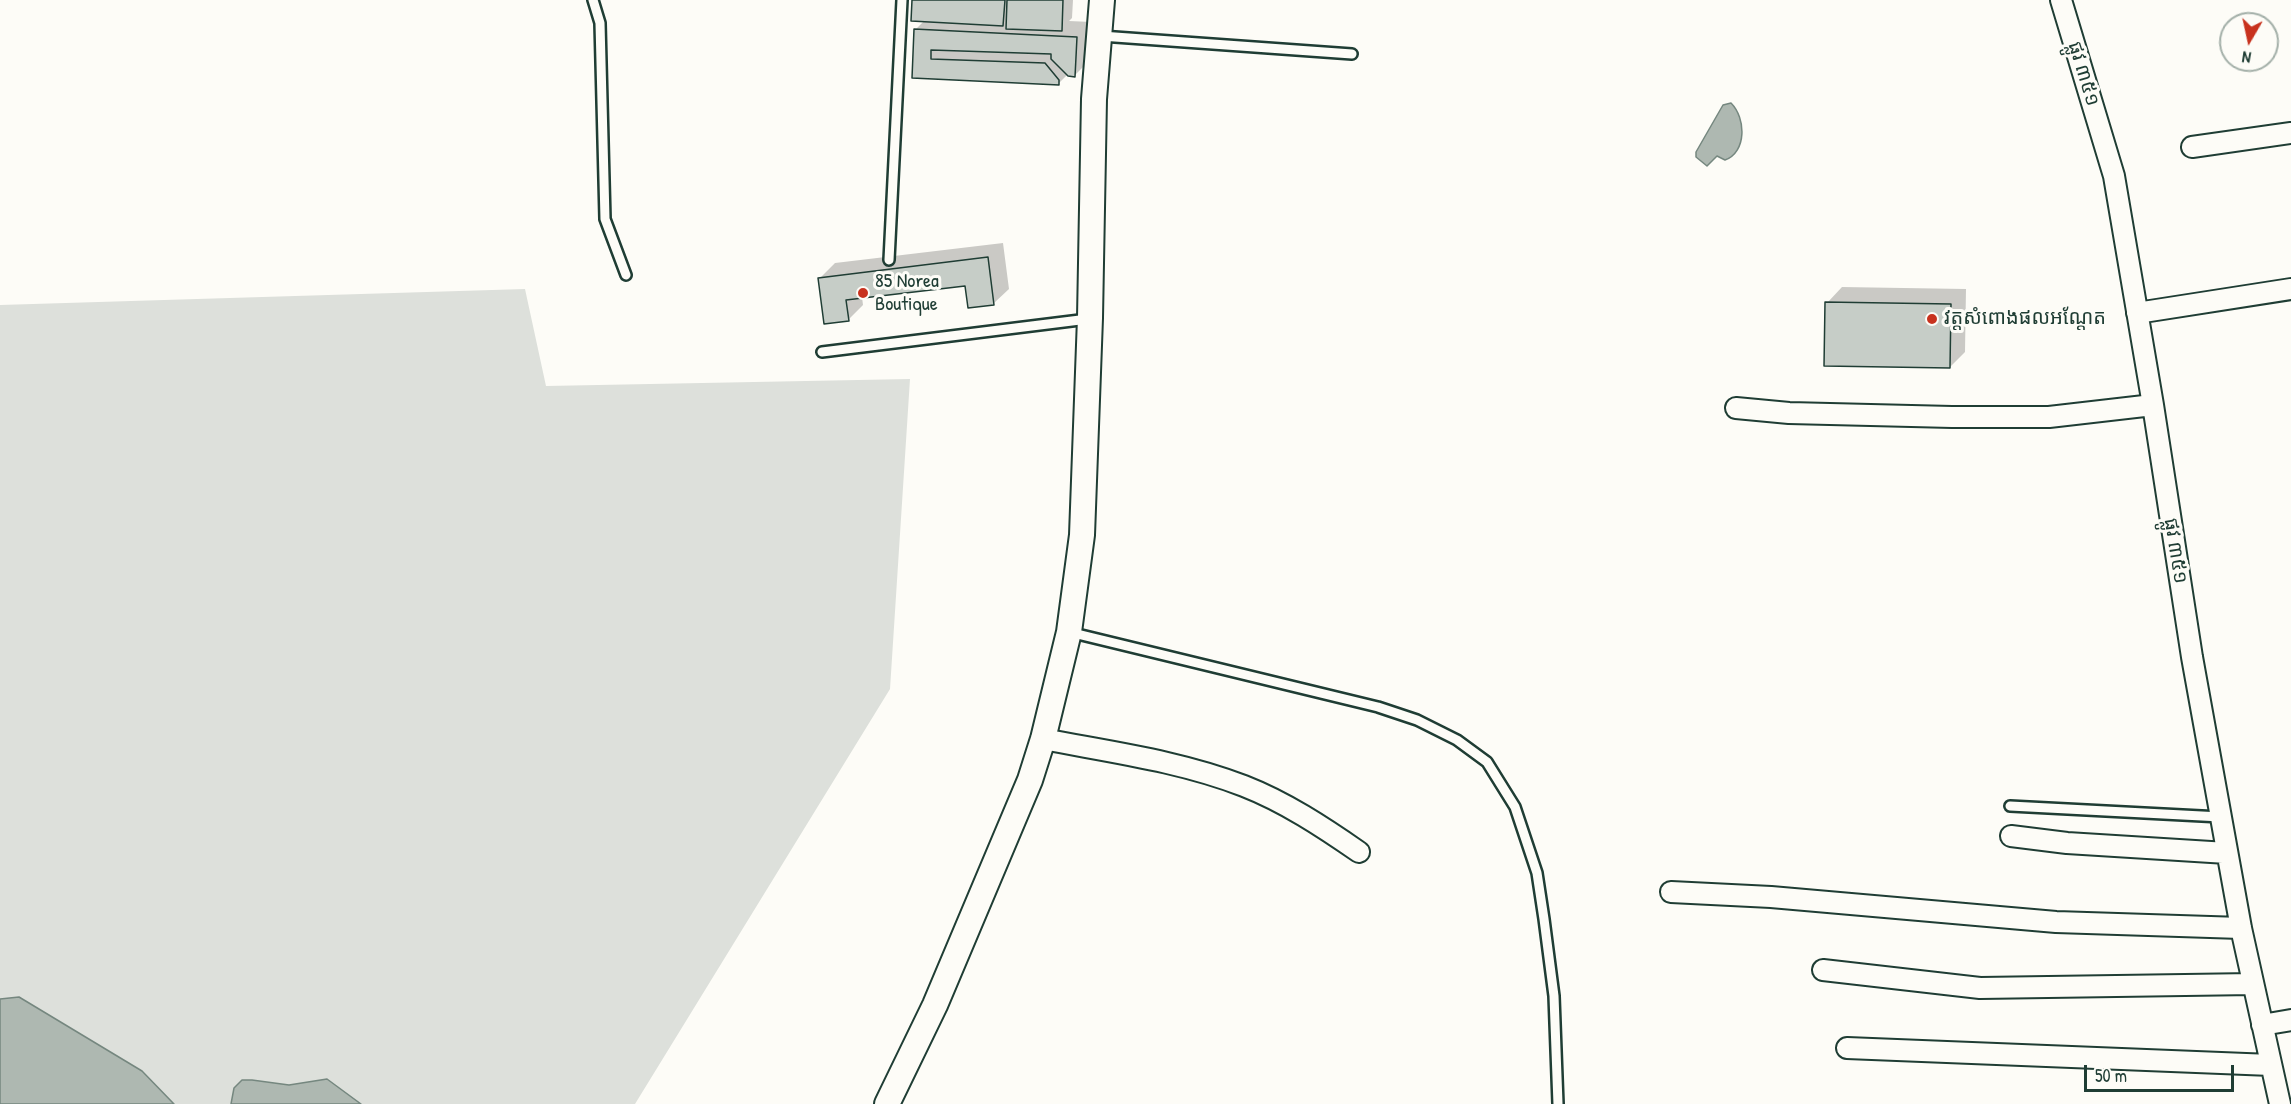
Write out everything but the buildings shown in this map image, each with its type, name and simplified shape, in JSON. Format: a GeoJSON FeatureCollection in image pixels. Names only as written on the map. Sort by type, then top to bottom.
{"type":"FeatureCollection","features":[{"type":"Feature","properties":{"kind":"street"},"geometry":{"type":"LineString","coordinates":[[887,1104],[935,1005],[1030,780],[1043,739],[1069,632],[1082,535],[1090,318],[1094,99],[1102,0]]}},
{"type":"Feature","properties":{"kind":"street","name":"ផ្លូវ ៣៥១"},"geometry":{"type":"LineString","coordinates":[[2061,0],[2114,176],[2153,405],[2192,657],[2227,853],[2280,1104]]}},
{"type":"Feature","properties":{"kind":"street"},"geometry":{"type":"LineString","coordinates":[[2192,147],[2291,133]]}},
{"type":"Feature","properties":{"kind":"street"},"geometry":{"type":"LineString","coordinates":[[2137,313],[2291,289]]}},
{"type":"Feature","properties":{"kind":"street"},"geometry":{"type":"LineString","coordinates":[[1736,408],[1789,413],[2049,417],[2153,405]]}},
{"type":"Feature","properties":{"kind":"street"},"geometry":{"type":"LineString","coordinates":[[1043,739],[1174,765],[1244,786],[1312,819],[1359,852]]}},
{"type":"Feature","properties":{"kind":"street"},"geometry":{"type":"LineString","coordinates":[[2011,836],[2067,843],[2227,853]]}},
{"type":"Feature","properties":{"kind":"street"},"geometry":{"type":"LineString","coordinates":[[1671,892],[1771,897],[2056,922],[2241,928]]}},
{"type":"Feature","properties":{"kind":"street"},"geometry":{"type":"LineString","coordinates":[[1824,970],[1980,988],[2253,984]]}},
{"type":"Feature","properties":{"kind":"street"},"geometry":{"type":"LineString","coordinates":[[2262,1025],[2291,1020]]}},
{"type":"Feature","properties":{"kind":"street"},"geometry":{"type":"LineString","coordinates":[[1847,1048],[2271,1065]]}},
{"type":"Feature","properties":{"kind":"lane"},"geometry":{"type":"LineString","coordinates":[[593,0],[600,23],[605,219],[626,275]]}},
{"type":"Feature","properties":{"kind":"lane"},"geometry":{"type":"LineString","coordinates":[[889,260],[902,0]]}},
{"type":"Feature","properties":{"kind":"lane"},"geometry":{"type":"LineString","coordinates":[[1098,36],[1352,54]]}},
{"type":"Feature","properties":{"kind":"lane"},"geometry":{"type":"LineString","coordinates":[[822,352],[1090,318]]}},
{"type":"Feature","properties":{"kind":"lane"},"geometry":{"type":"LineString","coordinates":[[1069,632],[1378,707],[1417,720],[1457,740],[1487,762],[1515,807],[1537,873],[1554,996],[1558,1104]]}},
{"type":"Feature","properties":{"kind":"lane"},"geometry":{"type":"LineString","coordinates":[[2010,806],[2221,817]]}},
{"type":"Feature","properties":{"kind":"shaded area"},"geometry":{"type":"Polygon","coordinates":[[[1731,103],[1739,117],[1741,142],[1732,156],[1725,160],[1717,156],[1707,166],[1696,157],[1696,152],[1723,105],[1731,103]]]}},
{"type":"Feature","properties":{"kind":"shaded area"},"geometry":{"type":"Polygon","coordinates":[[[525,289],[546,386],[910,379],[890,689],[635,1104],[0,1104],[0,305],[525,289]]]}},
{"type":"Feature","properties":{"kind":"shaded area"},"geometry":{"type":"Polygon","coordinates":[[[19,997],[142,1071],[174,1104],[0,1104],[0,999],[19,997]]]}},
{"type":"Feature","properties":{"kind":"shaded area"},"geometry":{"type":"Polygon","coordinates":[[[327,1079],[361,1104],[231,1104],[234,1088],[242,1080],[289,1085],[327,1079]]]}},
{"type":"Feature","properties":{"kind":"place","name":"85 Norea Boutique"},"geometry":{"type":"Point","coordinates":[863,293]}},
{"type":"Feature","properties":{"kind":"place","name":"វត្តសំពោងផលអណ្តែត"},"geometry":{"type":"Point","coordinates":[1932,319]}}]}
